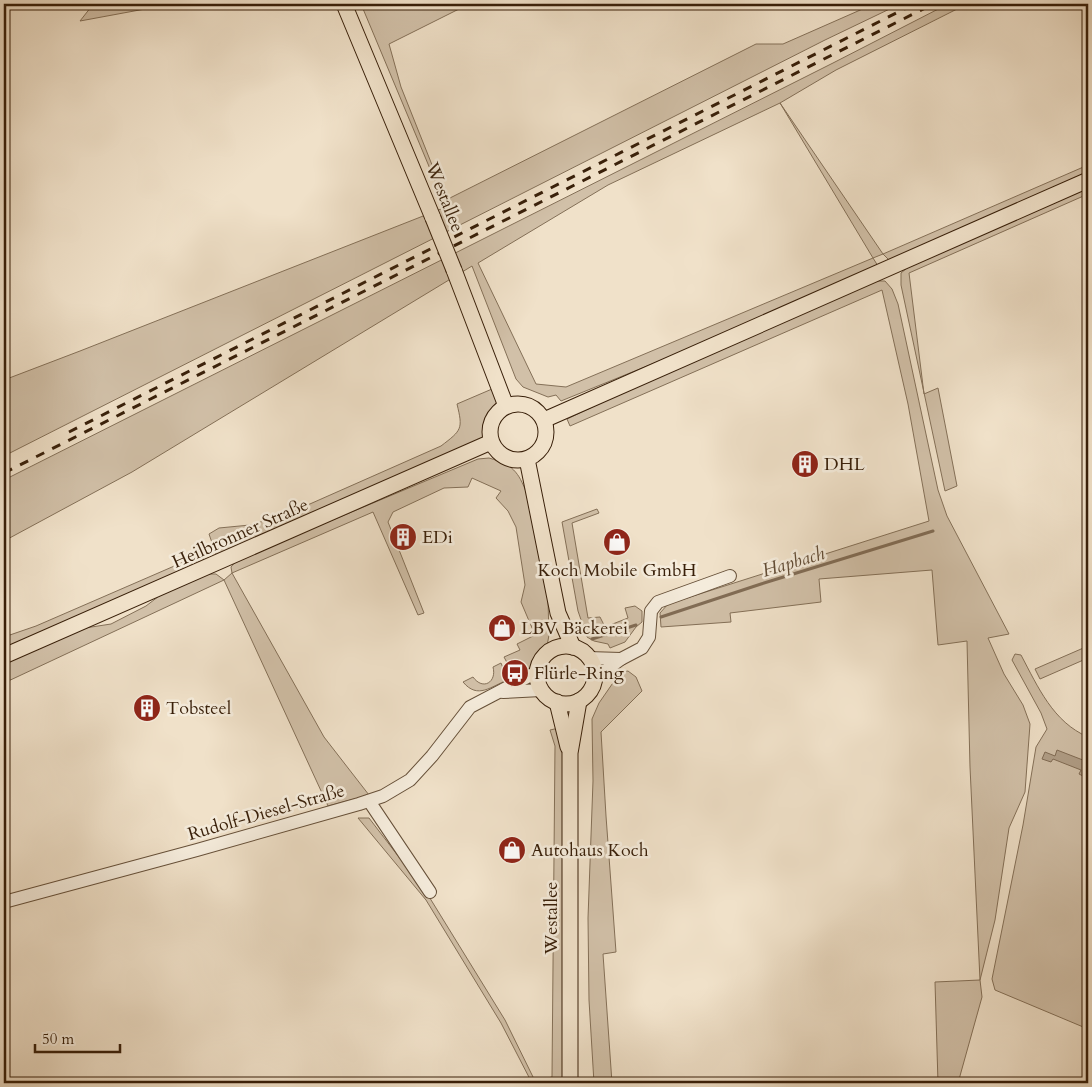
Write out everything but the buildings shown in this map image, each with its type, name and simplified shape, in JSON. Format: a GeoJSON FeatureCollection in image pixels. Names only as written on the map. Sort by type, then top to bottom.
{"type":"FeatureCollection","features":[{"type":"Feature","properties":{"kind":"main road","name":"Westallee"},"geometry":{"type":"LineString","coordinates":[[344,4],[434,218],[506,406]]}},
{"type":"Feature","properties":{"kind":"main road"},"geometry":{"type":"LineString","coordinates":[[544,420],[1088,180]]}},
{"type":"Feature","properties":{"kind":"main road"},"geometry":{"type":"LineString","coordinates":[[517,403],[528,405],[537,411],[544,420],[546,431],[544,443],[537,453],[527,459],[516,460],[506,458],[497,452],[491,442],[489,430],[491,420],[497,411],[506,406],[517,403]]}},
{"type":"Feature","properties":{"kind":"main road","name":"Heilbronner Straße"},"geometry":{"type":"LineString","coordinates":[[4,656],[491,442]]}},
{"type":"Feature","properties":{"kind":"main road"},"geometry":{"type":"LineString","coordinates":[[527,459],[558,613],[573,647]]}},
{"type":"Feature","properties":{"kind":"main road"},"geometry":{"type":"LineString","coordinates":[[552,650],[558,613]]}},
{"type":"Feature","properties":{"kind":"main road"},"geometry":{"type":"LineString","coordinates":[[564,647],[573,647],[580,650],[591,662],[594,670],[592,688],[586,696],[578,701],[570,704],[557,702],[546,697],[541,690],[538,682],[539,666],[542,658],[548,652],[564,647]]}},
{"type":"Feature","properties":{"kind":"main road","name":"Westallee"},"geometry":{"type":"LineString","coordinates":[[570,1083],[570,753],[578,701]]}},
{"type":"Feature","properties":{"kind":"main road","name":"Westallee"},"geometry":{"type":"LineString","coordinates":[[557,702],[570,753]]}},
{"type":"Feature","properties":{"kind":"street"},"geometry":{"type":"LineString","coordinates":[[594,679],[621,658],[642,648],[649,637],[651,611],[658,602],[730,576]]}},
{"type":"Feature","properties":{"kind":"street"},"geometry":{"type":"LineString","coordinates":[[588,658],[621,658]]}},
{"type":"Feature","properties":{"kind":"street","name":"Rudolf-Diesel-Straße"},"geometry":{"type":"LineString","coordinates":[[4,902],[197,850],[383,796],[410,780],[432,756],[470,708],[538,672]]}},
{"type":"Feature","properties":{"kind":"street","name":"Rudolf-Diesel-Straße"},"geometry":{"type":"LineString","coordinates":[[500,692],[541,690]]}},
{"type":"Feature","properties":{"kind":"street"},"geometry":{"type":"LineString","coordinates":[[369,801],[430,892]]}},
{"type":"Feature","properties":{"kind":"shaded area"},"geometry":{"type":"Polygon","coordinates":[[[103,4],[172,4],[80,21],[91,7],[103,4]]]}},
{"type":"Feature","properties":{"kind":"shaded area"},"geometry":{"type":"Polygon","coordinates":[[[361,4],[469,4],[389,44],[401,87],[446,200],[756,44],[783,44],[873,4],[900,4],[825,40],[4,456],[4,380],[446,207],[361,4]]]}},
{"type":"Feature","properties":{"kind":"shaded area"},"geometry":{"type":"Polygon","coordinates":[[[948,4],[967,4],[836,70],[780,103],[608,185],[478,263],[536,384],[566,387],[873,258],[878,266],[711,340],[561,401],[556,395],[548,397],[523,387],[516,379],[472,266],[132,472],[4,541],[4,480],[948,4]]]}},
{"type":"Feature","properties":{"kind":"shaded area"},"geometry":{"type":"Polygon","coordinates":[[[780,103],[883,254],[873,258],[780,103]]]}},
{"type":"Feature","properties":{"kind":"shaded area"},"geometry":{"type":"Polygon","coordinates":[[[1088,165],[1088,174],[890,261],[883,254],[1088,165]]]}},
{"type":"Feature","properties":{"kind":"shaded area"},"geometry":{"type":"Polygon","coordinates":[[[1088,186],[1088,194],[909,273],[924,391],[901,285],[901,273],[912,264],[1088,186]]]}},
{"type":"Feature","properties":{"kind":"shaded area"},"geometry":{"type":"Polygon","coordinates":[[[872,281],[885,281],[892,289],[898,304],[938,490],[947,516],[1009,634],[988,638],[1004,674],[1023,705],[1030,724],[1025,792],[1009,828],[995,920],[980,980],[970,767],[967,641],[938,645],[932,570],[819,579],[821,602],[730,613],[731,622],[661,627],[660,613],[668,604],[929,521],[908,404],[882,290],[570,426],[567,419],[702,355],[872,281]]]}},
{"type":"Feature","properties":{"kind":"shaded area"},"geometry":{"type":"Polygon","coordinates":[[[499,386],[506,406],[496,413],[491,421],[491,442],[219,563],[209,534],[219,528],[250,525],[285,515],[441,446],[459,428],[460,419],[457,404],[499,386]]]}},
{"type":"Feature","properties":{"kind":"shaded area"},"geometry":{"type":"Polygon","coordinates":[[[938,388],[957,486],[945,491],[924,394],[938,388]]]}},
{"type":"Feature","properties":{"kind":"shaded area"},"geometry":{"type":"Polygon","coordinates":[[[489,458],[504,463],[514,470],[527,494],[548,601],[549,635],[547,646],[536,655],[532,666],[522,675],[518,669],[512,672],[504,657],[520,650],[517,644],[535,635],[521,602],[525,585],[516,527],[508,511],[496,498],[501,491],[472,478],[468,487],[444,488],[393,512],[388,522],[424,613],[418,615],[373,512],[232,573],[231,567],[237,560],[478,459],[489,458]]]}},
{"type":"Feature","properties":{"kind":"shaded area"},"geometry":{"type":"Polygon","coordinates":[[[597,509],[599,513],[572,523],[588,618],[600,617],[605,627],[628,618],[625,608],[635,606],[642,611],[642,622],[625,642],[610,648],[608,644],[594,641],[587,637],[578,611],[562,522],[597,509]]]}},
{"type":"Feature","properties":{"kind":"shaded area"},"geometry":{"type":"Polygon","coordinates":[[[202,554],[204,562],[4,651],[4,637],[36,626],[202,554]]]}},
{"type":"Feature","properties":{"kind":"shaded area"},"geometry":{"type":"Polygon","coordinates":[[[232,573],[324,737],[369,795],[328,806],[224,580],[232,573]]]}},
{"type":"Feature","properties":{"kind":"shaded area"},"geometry":{"type":"Polygon","coordinates":[[[207,574],[216,574],[224,580],[4,683],[4,663],[85,628],[111,624],[146,606],[163,593],[207,574]]]}},
{"type":"Feature","properties":{"kind":"shaded area"},"geometry":{"type":"Polygon","coordinates":[[[1088,646],[1088,658],[1040,679],[1035,669],[1088,646]]]}},
{"type":"Feature","properties":{"kind":"shaded area"},"geometry":{"type":"Polygon","coordinates":[[[1015,654],[1021,655],[1040,691],[1056,713],[1065,722],[1088,737],[1088,1029],[995,990],[992,979],[1023,825],[1036,747],[1047,729],[1041,713],[1012,660],[1015,654]]]}},
{"type":"Feature","properties":{"kind":"shaded area"},"geometry":{"type":"Polygon","coordinates":[[[501,663],[508,680],[479,691],[474,690],[463,682],[473,677],[481,683],[488,683],[493,677],[493,667],[501,663]]]}},
{"type":"Feature","properties":{"kind":"shaded area"},"geometry":{"type":"Polygon","coordinates":[[[628,671],[636,677],[642,691],[601,732],[616,952],[603,954],[612,1083],[594,1083],[589,1000],[588,918],[593,781],[592,719],[599,703],[617,677],[617,673],[628,671]]]}},
{"type":"Feature","properties":{"kind":"shaded area"},"geometry":{"type":"Polygon","coordinates":[[[559,728],[564,759],[563,1083],[532,1083],[501,1023],[426,900],[358,818],[369,818],[428,895],[505,1020],[535,1081],[552,1077],[555,746],[550,730],[559,728]]]}},
{"type":"Feature","properties":{"kind":"shaded area"},"geometry":{"type":"Polygon","coordinates":[[[1057,750],[1088,762],[1083,776],[1079,774],[1081,770],[1053,759],[1051,762],[1042,759],[1045,752],[1055,756],[1057,750]]]}},
{"type":"Feature","properties":{"kind":"shaded area"},"geometry":{"type":"Polygon","coordinates":[[[980,980],[982,997],[958,1083],[938,1083],[935,982],[980,980]]]}},
{"type":"Feature","properties":{"kind":"waterway","name":"Hapbach"},"geometry":{"type":"LineString","coordinates":[[661,617],[933,531]]}},
{"type":"Feature","properties":{"kind":"waterway","name":"Hapbach"},"geometry":{"type":"LineString","coordinates":[[592,639],[636,625]]}},
{"type":"Feature","properties":{"kind":"railway"},"geometry":{"type":"LineString","coordinates":[[69,432],[914,4]]}},
{"type":"Feature","properties":{"kind":"railway"},"geometry":{"type":"LineString","coordinates":[[4,473],[933,4]]}},
{"type":"Feature","properties":{"kind":"place","name":"DHL"},"geometry":{"type":"Point","coordinates":[805,464]}},
{"type":"Feature","properties":{"kind":"place","name":"EDi"},"geometry":{"type":"Point","coordinates":[403,537]}},
{"type":"Feature","properties":{"kind":"place","name":"Koch Mobile GmbH"},"geometry":{"type":"Point","coordinates":[617,542]}},
{"type":"Feature","properties":{"kind":"place","name":"LBV Bäckerei"},"geometry":{"type":"Point","coordinates":[502,628]}},
{"type":"Feature","properties":{"kind":"place","name":"Flürle-Ring"},"geometry":{"type":"Point","coordinates":[515,673]}},
{"type":"Feature","properties":{"kind":"place","name":"Tobsteel"},"geometry":{"type":"Point","coordinates":[147,708]}},
{"type":"Feature","properties":{"kind":"place","name":"Autohaus Koch"},"geometry":{"type":"Point","coordinates":[512,850]}}]}
